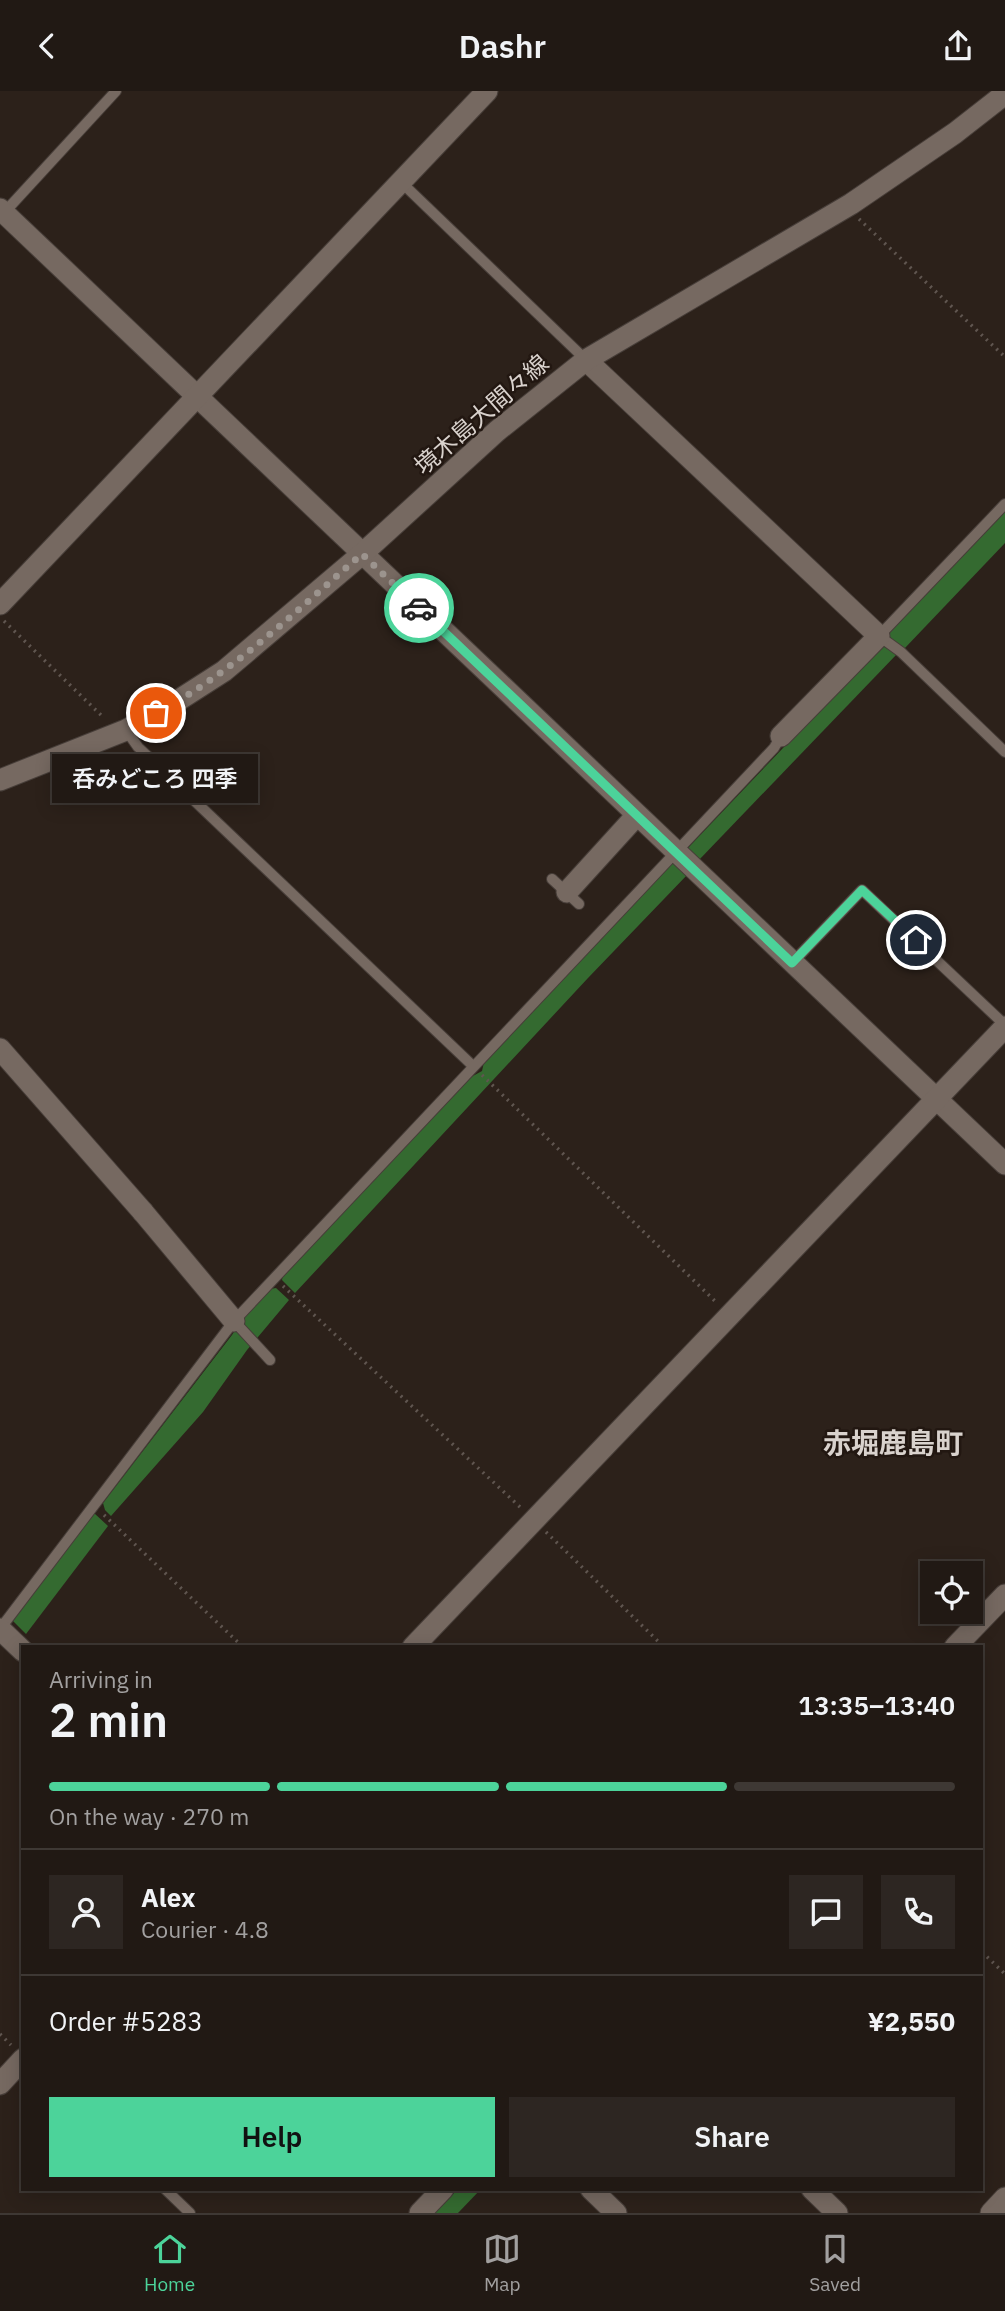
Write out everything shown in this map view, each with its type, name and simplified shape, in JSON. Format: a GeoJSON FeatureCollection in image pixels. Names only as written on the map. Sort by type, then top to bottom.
{"type":"FeatureCollection","features":[{"type":"Feature","properties":{"kind":"street"},"geometry":{"type":"LineString","coordinates":[[0,604],[486,91]]}},
{"type":"Feature","properties":{"kind":"street","name":"境木島大間々線"},"geometry":{"type":"LineString","coordinates":[[0,780],[120,733],[224,671],[362,554],[497,431],[586,360],[851,204],[956,133],[1005,94]]}},
{"type":"Feature","properties":{"kind":"street"},"geometry":{"type":"LineString","coordinates":[[1,213],[1005,1164]]}},
{"type":"Feature","properties":{"kind":"street"},"geometry":{"type":"LineString","coordinates":[[586,360],[879,636],[781,736]]}},
{"type":"Feature","properties":{"kind":"street"},"geometry":{"type":"LineString","coordinates":[[566,892],[637,815]]}},
{"type":"Feature","properties":{"kind":"street"},"geometry":{"type":"LineString","coordinates":[[415,1645],[1005,1026]]}},
{"type":"Feature","properties":{"kind":"street"},"geometry":{"type":"LineString","coordinates":[[0,1049],[143,1212],[234,1321]]}},
{"type":"Feature","properties":{"kind":"street"},"geometry":{"type":"LineString","coordinates":[[958,1645],[1005,1595]]}},
{"type":"Feature","properties":{"kind":"street"},"geometry":{"type":"LineString","coordinates":[[0,1629],[21,1649]]}},
{"type":"Feature","properties":{"kind":"street"},"geometry":{"type":"LineString","coordinates":[[0,2084],[21,2061]]}},
{"type":"Feature","properties":{"kind":"street"},"geometry":{"type":"LineString","coordinates":[[420,2213],[441,2191]]}},
{"type":"Feature","properties":{"kind":"street"},"geometry":{"type":"LineString","coordinates":[[593,2191],[616,2213]]}},
{"type":"Feature","properties":{"kind":"street"},"geometry":{"type":"LineString","coordinates":[[814,2191],[837,2213]]}},
{"type":"Feature","properties":{"kind":"street"},"geometry":{"type":"LineString","coordinates":[[991,2213],[1005,2198]]}},
{"type":"Feature","properties":{"kind":"lane"},"geometry":{"type":"LineString","coordinates":[[1,213],[116,91]]}},
{"type":"Feature","properties":{"kind":"lane"},"geometry":{"type":"LineString","coordinates":[[401,181],[586,360]]}},
{"type":"Feature","properties":{"kind":"lane"},"geometry":{"type":"LineString","coordinates":[[1005,504],[879,636],[901,652],[1005,752]]}},
{"type":"Feature","properties":{"kind":"lane"},"geometry":{"type":"LineString","coordinates":[[120,733],[138,747],[473,1066]]}},
{"type":"Feature","properties":{"kind":"lane"},"geometry":{"type":"LineString","coordinates":[[0,1629],[234,1321],[774,748],[781,736]]}},
{"type":"Feature","properties":{"kind":"lane"},"geometry":{"type":"LineString","coordinates":[[792,963],[862,890],[1005,1026]]}},
{"type":"Feature","properties":{"kind":"lane"},"geometry":{"type":"LineString","coordinates":[[234,1321],[270,1360]]}},
{"type":"Feature","properties":{"kind":"lane"},"geometry":{"type":"LineString","coordinates":[[167,2191],[190,2213]]}},
{"type":"Feature","properties":{"kind":"path"},"geometry":{"type":"LineString","coordinates":[[851,204],[860,219],[1005,357]]}},
{"type":"Feature","properties":{"kind":"path"},"geometry":{"type":"LineString","coordinates":[[0,617],[120,733]]}},
{"type":"Feature","properties":{"kind":"path"},"geometry":{"type":"LineString","coordinates":[[473,1066],[729,1315]]}},
{"type":"Feature","properties":{"kind":"path"},"geometry":{"type":"LineString","coordinates":[[274,1277],[534,1520],[662,1645]]}},
{"type":"Feature","properties":{"kind":"path"},"geometry":{"type":"LineString","coordinates":[[94,1507],[241,1645]]}},
{"type":"Feature","properties":{"kind":"path"},"geometry":{"type":"LineString","coordinates":[[983,1953],[1005,1974]]}},
{"type":"Feature","properties":{"kind":"green space"},"geometry":{"type":"Polygon","coordinates":[[[1005,512],[1005,543],[904,649],[886,636],[1005,512]]]}},
{"type":"Feature","properties":{"kind":"green space"},"geometry":{"type":"Polygon","coordinates":[[[881,645],[897,654],[698,861],[686,850],[881,645]]]}},
{"type":"Feature","properties":{"kind":"green space"},"geometry":{"type":"Polygon","coordinates":[[[673,861],[688,874],[295,1293],[282,1280],[283,1274],[471,1077],[482,1071],[484,1062],[673,861]]]}},
{"type":"Feature","properties":{"kind":"green space"},"geometry":{"type":"Polygon","coordinates":[[[276,1288],[289,1300],[247,1350],[203,1412],[111,1516],[103,1503],[243,1318],[270,1289],[276,1288]]]}},
{"type":"Feature","properties":{"kind":"green space"},"geometry":{"type":"Polygon","coordinates":[[[94,1513],[108,1526],[26,1634],[13,1621],[94,1513]]]}},
{"type":"Feature","properties":{"kind":"green space"},"geometry":{"type":"Polygon","coordinates":[[[456,2191],[479,2191],[458,2213],[435,2213],[456,2191]]]}},
{"type":"Feature","properties":{"kind":"way so far"},"geometry":{"type":"LineString","coordinates":[[156,713],[224,671],[362,554],[419,608]]}},
{"type":"Feature","properties":{"kind":"place","name":"呑みどころ 四季"},"geometry":{"type":"Point","coordinates":[156,713]}},
{"type":"Feature","properties":{"kind":"district","name":"赤堀鹿島町"},"geometry":{"type":"Point","coordinates":[893,1442]}},
{"type":"Feature","properties":{"kind":"route"},"geometry":{"type":"LineString","coordinates":[[419,608],[792,963],[862,890],[916,940]]}}]}
